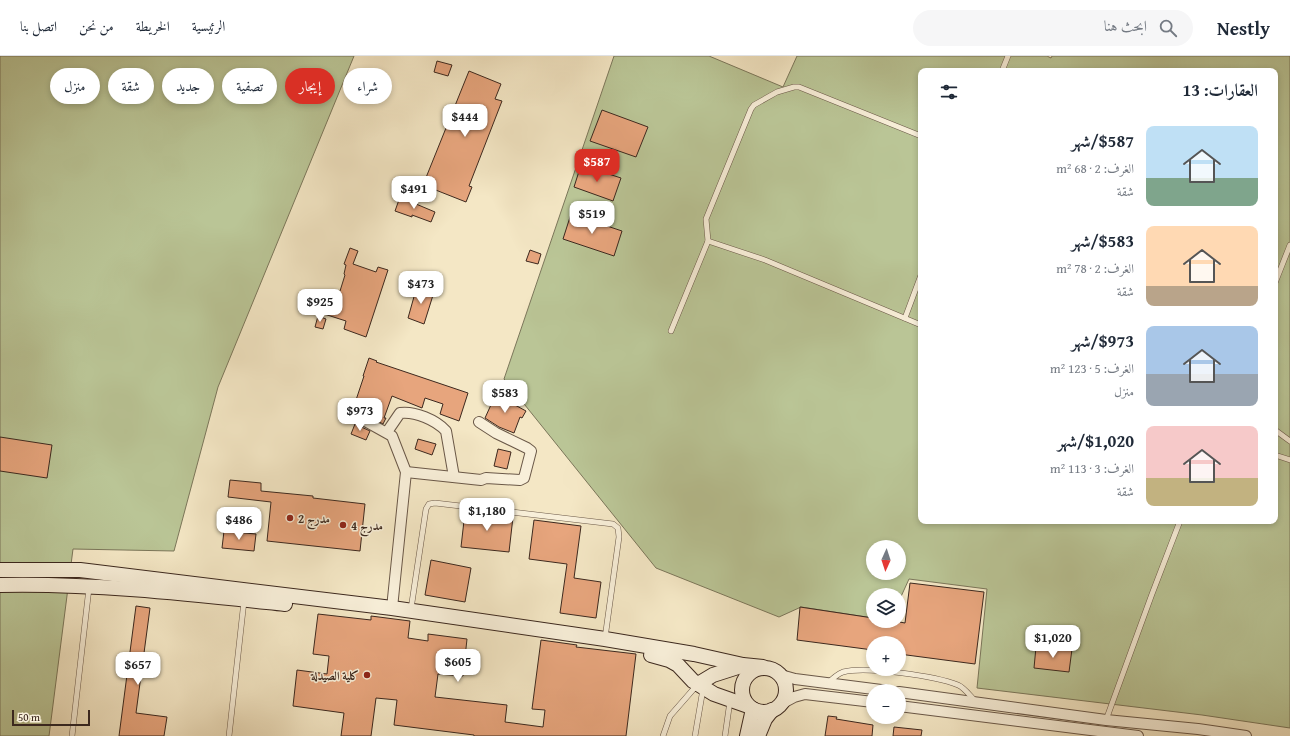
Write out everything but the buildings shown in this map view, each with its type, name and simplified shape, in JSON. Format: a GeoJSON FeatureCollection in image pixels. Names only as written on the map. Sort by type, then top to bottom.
{"type":"FeatureCollection","features":[{"type":"Feature","properties":{"kind":"street"},"geometry":{"type":"LineString","coordinates":[[349,412],[392,436],[406,472],[392,608]]}},
{"type":"Feature","properties":{"kind":"street"},"geometry":{"type":"LineString","coordinates":[[386,432],[400,413],[408,412],[441,425],[446,431],[454,477]]}},
{"type":"Feature","properties":{"kind":"street"},"geometry":{"type":"LineString","coordinates":[[406,472],[481,480],[486,478],[520,480],[524,478],[532,451],[496,433],[479,422]]}},
{"type":"Feature","properties":{"kind":"street"},"geometry":{"type":"LineString","coordinates":[[0,570],[80,570],[392,608],[605,639],[694,654],[743,665],[773,669],[781,675],[795,679],[866,688]]}},
{"type":"Feature","properties":{"kind":"street"},"geometry":{"type":"LineString","coordinates":[[80,570],[84,586]]}},
{"type":"Feature","properties":{"kind":"street"},"geometry":{"type":"LineString","coordinates":[[0,585],[84,586],[244,600],[381,615],[636,652],[669,660],[678,665],[693,681],[714,694],[750,707],[759,712],[777,707],[794,697],[805,694],[866,701]]}},
{"type":"Feature","properties":{"kind":"street"},"geometry":{"type":"LineString","coordinates":[[701,686],[713,675],[743,665]]}},
{"type":"Feature","properties":{"kind":"street"},"geometry":{"type":"LineString","coordinates":[[748,736],[750,707],[742,694],[742,682],[750,672],[756,668],[763,667]]}},
{"type":"Feature","properties":{"kind":"street"},"geometry":{"type":"LineString","coordinates":[[758,736],[765,719],[786,695],[786,684],[781,675]]}},
{"type":"Feature","properties":{"kind":"street"},"geometry":{"type":"LineString","coordinates":[[906,693],[1106,720],[1198,729],[1246,736]]}},
{"type":"Feature","properties":{"kind":"street"},"geometry":{"type":"LineString","coordinates":[[906,707],[1138,736]]}},
{"type":"Feature","properties":{"kind":"lane"},"geometry":{"type":"LineString","coordinates":[[1003,68],[1008,56]]}},
{"type":"Feature","properties":{"kind":"lane"},"geometry":{"type":"LineString","coordinates":[[671,331],[708,241],[706,219],[751,109],[754,105],[777,92],[799,87],[918,135]]}},
{"type":"Feature","properties":{"kind":"lane"},"geometry":{"type":"LineString","coordinates":[[708,241],[765,260],[918,324]]}},
{"type":"Feature","properties":{"kind":"lane"},"geometry":{"type":"LineString","coordinates":[[1278,275],[1290,245]]}},
{"type":"Feature","properties":{"kind":"lane"},"geometry":{"type":"LineString","coordinates":[[905,318],[918,283]]}},
{"type":"Feature","properties":{"kind":"lane"},"geometry":{"type":"LineString","coordinates":[[1278,432],[1290,441]]}},
{"type":"Feature","properties":{"kind":"lane"},"geometry":{"type":"LineString","coordinates":[[1278,456],[1290,460]]}},
{"type":"Feature","properties":{"kind":"lane"},"geometry":{"type":"LineString","coordinates":[[411,611],[426,509],[429,504],[435,503],[613,524],[618,528],[619,537],[605,639]]}},
{"type":"Feature","properties":{"kind":"lane"},"geometry":{"type":"LineString","coordinates":[[1106,720],[1179,524]]}},
{"type":"Feature","properties":{"kind":"lane"},"geometry":{"type":"LineString","coordinates":[[72,736],[84,586]]}},
{"type":"Feature","properties":{"kind":"lane"},"geometry":{"type":"LineString","coordinates":[[229,736],[244,600]]}},
{"type":"Feature","properties":{"kind":"lane"},"geometry":{"type":"LineString","coordinates":[[828,683],[841,673],[851,671],[884,672],[939,679],[959,685],[976,702]]}},
{"type":"Feature","properties":{"kind":"lane"},"geometry":{"type":"LineString","coordinates":[[695,736],[700,705],[701,686]]}},
{"type":"Feature","properties":{"kind":"lane"},"geometry":{"type":"LineString","coordinates":[[663,736],[670,716],[701,686]]}},
{"type":"Feature","properties":{"kind":"lane"},"geometry":{"type":"LineString","coordinates":[[725,736],[730,700]]}},
{"type":"Feature","properties":{"kind":"green space"},"geometry":{"type":"Polygon","coordinates":[[[0,56],[354,56],[349,68],[343,68],[343,83],[335,102],[335,68],[285,68],[285,104],[334,104],[218,387],[174,551],[73,549],[49,736],[0,736],[0,56]]]}},
{"type":"Feature","properties":{"kind":"green space"},"geometry":{"type":"Polygon","coordinates":[[[614,56],[709,56],[783,87],[797,56],[1047,56],[1051,58],[1052,56],[1290,56],[1290,728],[1202,715],[977,688],[987,589],[909,579],[905,588],[866,588],[866,617],[801,607],[779,617],[656,568],[504,379],[614,56]]]}},
{"type":"Feature","properties":{"kind":"place","name":"مدرج 2"},"geometry":{"type":"Point","coordinates":[290,518]}},
{"type":"Feature","properties":{"kind":"place","name":"مدرج 4"},"geometry":{"type":"Point","coordinates":[343,525]}},
{"type":"Feature","properties":{"kind":"place","name":"كلية الصيدلة"},"geometry":{"type":"Point","coordinates":[367,675]}}]}
